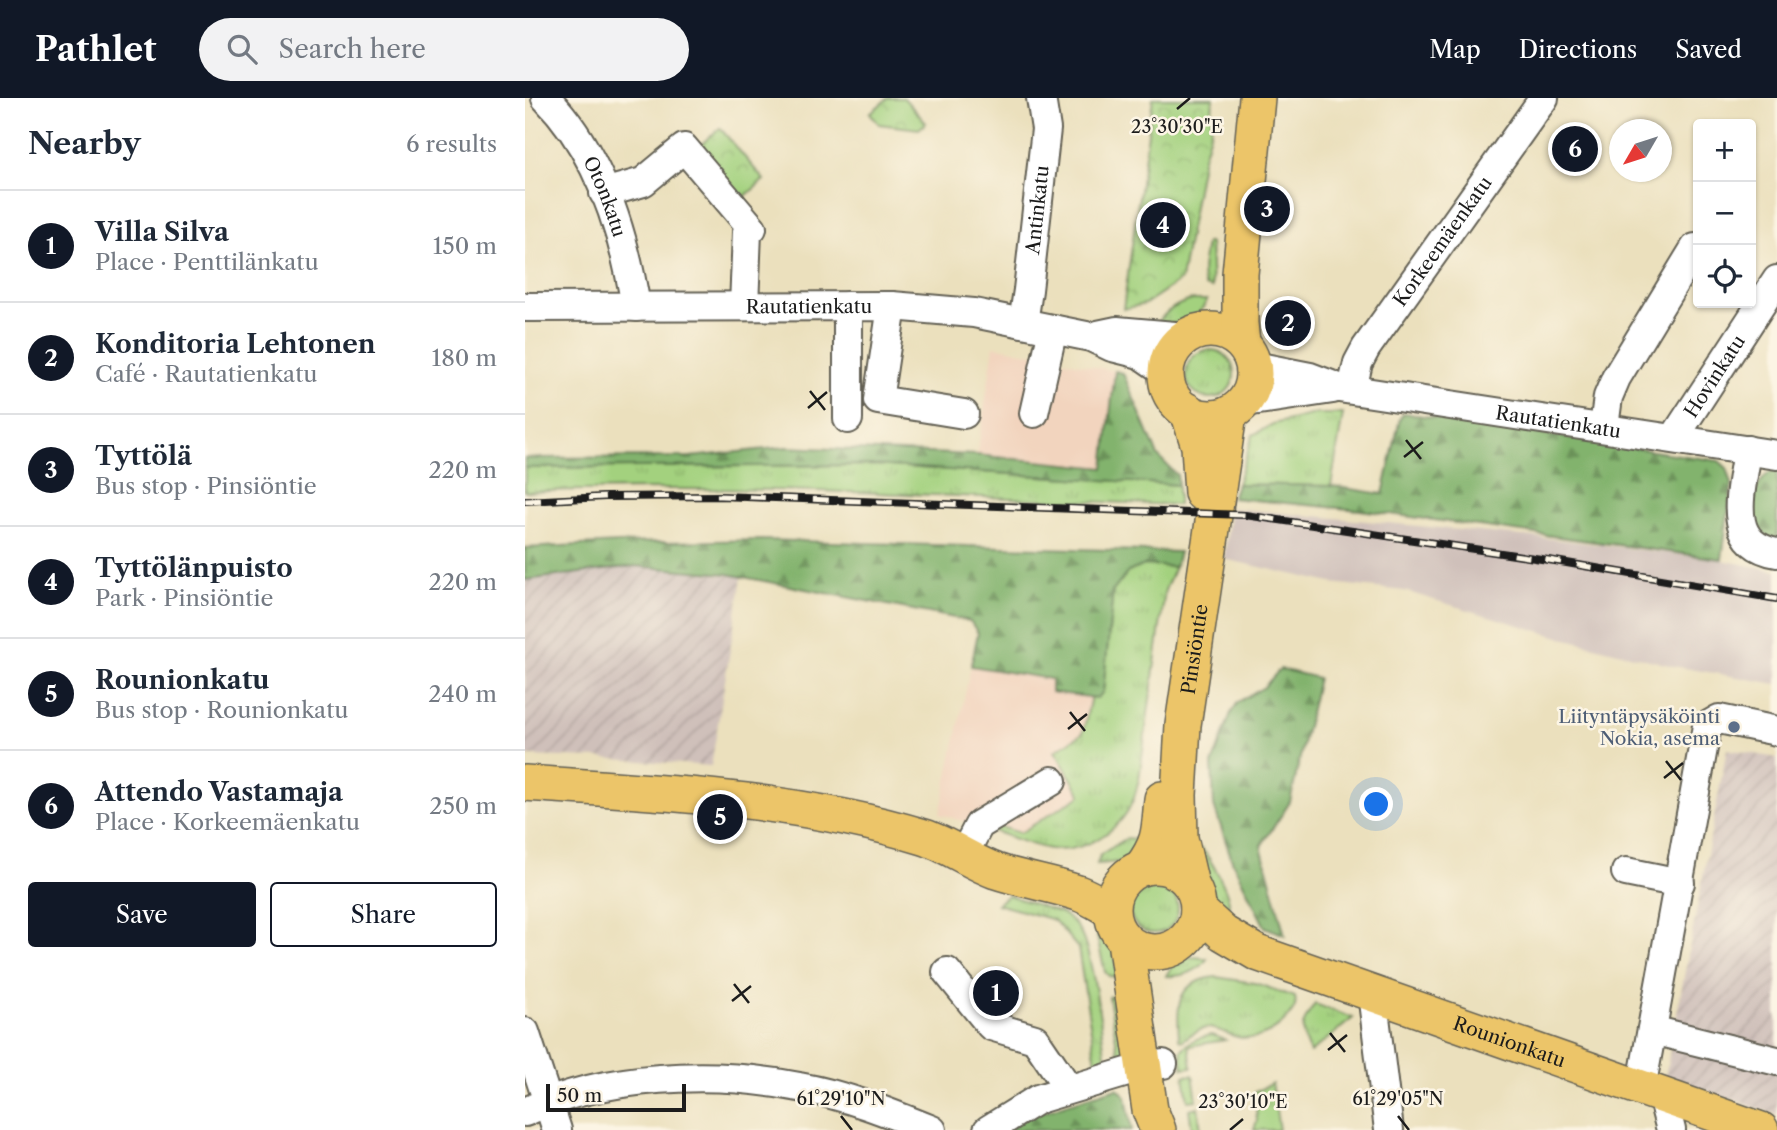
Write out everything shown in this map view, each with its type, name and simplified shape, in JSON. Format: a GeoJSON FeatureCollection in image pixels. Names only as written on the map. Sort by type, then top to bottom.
{"type":"FeatureCollection","features":[{"type":"Feature","properties":{"kind":"main road"},"geometry":{"type":"LineString","coordinates":[[1242,98],[1217,299],[1205,326],[1176,346],[1169,358],[1166,372],[1171,394],[1188,411],[1201,417],[1213,418],[1237,408],[1251,391],[1254,378],[1248,354],[1240,274],[1257,98]]}},
{"type":"Feature","properties":{"kind":"main road"},"geometry":{"type":"LineString","coordinates":[[1191,334],[1219,330],[1231,335],[1248,354]]}},
{"type":"Feature","properties":{"kind":"main road","name":"Pinsiöntie"},"geometry":{"type":"LineString","coordinates":[[1194,897],[1180,838],[1179,795],[1183,725],[1237,408]]}},
{"type":"Feature","properties":{"kind":"main road","name":"Pinsiöntie"},"geometry":{"type":"LineString","coordinates":[[1134,871],[1154,850],[1159,835],[1176,675],[1203,487],[1199,446],[1188,411]]}},
{"type":"Feature","properties":{"kind":"main road"},"geometry":{"type":"LineString","coordinates":[[525,783],[727,800],[806,811],[924,837],[993,870],[1079,893],[1111,910]]}},
{"type":"Feature","properties":{"kind":"main road"},"geometry":{"type":"LineString","coordinates":[[964,854],[999,852],[1039,865],[1134,871],[1155,865],[1169,868],[1181,874],[1194,897],[1196,924],[1189,936],[1170,949],[1149,952],[1136,948],[1118,932],[1111,910],[1113,897],[1118,885],[1134,871]]}},
{"type":"Feature","properties":{"kind":"main road","name":"Rounionkatu"},"geometry":{"type":"LineString","coordinates":[[1194,897],[1223,933],[1257,953],[1761,1130]]}},
{"type":"Feature","properties":{"kind":"main road"},"geometry":{"type":"LineString","coordinates":[[1125,941],[1153,1066],[1168,1105],[1168,1130]]}},
{"type":"Feature","properties":{"kind":"main road"},"geometry":{"type":"LineString","coordinates":[[1158,1130],[1150,1110],[1153,1066],[1151,983],[1170,949]]}},
{"type":"Feature","properties":{"kind":"main road","name":"Rounionkatu"},"geometry":{"type":"LineString","coordinates":[[1170,949],[1257,953]]}},
{"type":"Feature","properties":{"kind":"street","name":"Otonkatu"},"geometry":{"type":"LineString","coordinates":[[546,98],[569,124],[596,170],[614,218],[636,307]]}},
{"type":"Feature","properties":{"kind":"street","name":"Antinkatu"},"geometry":{"type":"LineString","coordinates":[[1023,323],[1046,129],[1041,98]]}},
{"type":"Feature","properties":{"kind":"street","name":"Korkeemäenkatu"},"geometry":{"type":"LineString","coordinates":[[1346,388],[1366,348],[1544,98]]}},
{"type":"Feature","properties":{"kind":"street"},"geometry":{"type":"LineString","coordinates":[[604,193],[643,183],[684,148],[752,228],[747,232],[744,306]]}},
{"type":"Feature","properties":{"kind":"street"},"geometry":{"type":"LineString","coordinates":[[1604,427],[1608,397],[1616,378],[1693,251]]}},
{"type":"Feature","properties":{"kind":"street","name":"Hovinkatu"},"geometry":{"type":"LineString","coordinates":[[1674,438],[1777,280]]}},
{"type":"Feature","properties":{"kind":"street"},"geometry":{"type":"LineString","coordinates":[[848,306],[848,419]]}},
{"type":"Feature","properties":{"kind":"street"},"geometry":{"type":"LineString","coordinates":[[892,306],[878,400],[964,414]]}},
{"type":"Feature","properties":{"kind":"street","name":"Rautatienkatu"},"geometry":{"type":"LineString","coordinates":[[525,307],[892,306],[975,313],[1091,337],[1112,347],[1140,354],[1166,372]]}},
{"type":"Feature","properties":{"kind":"street"},"geometry":{"type":"LineString","coordinates":[[1034,413],[1053,329]]}},
{"type":"Feature","properties":{"kind":"street","name":"Rautatienkatu"},"geometry":{"type":"LineString","coordinates":[[1091,337],[1117,331],[1191,334]]}},
{"type":"Feature","properties":{"kind":"street","name":"Rautatienkatu"},"geometry":{"type":"LineString","coordinates":[[1248,354],[1346,388],[1777,455]]}},
{"type":"Feature","properties":{"kind":"street","name":"Rautatienkatu"},"geometry":{"type":"LineString","coordinates":[[1237,408],[1346,388]]}},
{"type":"Feature","properties":{"kind":"street"},"geometry":{"type":"LineString","coordinates":[[1747,450],[1739,520],[1746,538],[1761,550],[1777,553]]}},
{"type":"Feature","properties":{"kind":"street"},"geometry":{"type":"LineString","coordinates":[[1671,1130],[1651,1092],[1652,1030],[1702,766],[1701,755],[1707,726],[1719,719],[1777,731]]}},
{"type":"Feature","properties":{"kind":"street"},"geometry":{"type":"LineString","coordinates":[[964,854],[979,825],[1052,782]]}},
{"type":"Feature","properties":{"kind":"street"},"geometry":{"type":"LineString","coordinates":[[1626,872],[1680,883]]}},
{"type":"Feature","properties":{"kind":"street"},"geometry":{"type":"LineString","coordinates":[[947,972],[991,1026],[1035,1039],[1069,1089]]}},
{"type":"Feature","properties":{"kind":"street"},"geometry":{"type":"LineString","coordinates":[[1372,993],[1389,1130]]}},
{"type":"Feature","properties":{"kind":"street"},"geometry":{"type":"LineString","coordinates":[[1652,1030],[1777,1061]]}},
{"type":"Feature","properties":{"kind":"street"},"geometry":{"type":"LineString","coordinates":[[525,1031],[537,1106],[557,1130]]}},
{"type":"Feature","properties":{"kind":"street"},"geometry":{"type":"LineString","coordinates":[[988,1130],[1038,1099],[1153,1066]]}},
{"type":"Feature","properties":{"kind":"street"},"geometry":{"type":"LineString","coordinates":[[537,1106],[613,1085],[732,1079],[800,1087],[838,1097],[932,1130]]}},
{"type":"Feature","properties":{"kind":"shaded area"},"geometry":{"type":"Polygon","coordinates":[[[994,346],[1115,371],[1104,468],[977,455],[994,346]]]}},
{"type":"Feature","properties":{"kind":"shaded area"},"geometry":{"type":"Polygon","coordinates":[[[1231,508],[1544,538],[1722,560],[1777,571],[1777,684],[1673,666],[1559,637],[1404,591],[1331,583],[1224,559],[1231,508]]]}},
{"type":"Feature","properties":{"kind":"shaded area"},"geometry":{"type":"Polygon","coordinates":[[[635,566],[742,577],[711,766],[525,756],[525,580],[635,566]]]}},
{"type":"Feature","properties":{"kind":"shaded area"},"geometry":{"type":"Polygon","coordinates":[[[971,666],[1052,679],[1051,692],[1091,696],[1083,733],[1082,794],[1020,833],[995,825],[993,831],[940,814],[971,666]]]}},
{"type":"Feature","properties":{"kind":"shaded area"},"geometry":{"type":"Polygon","coordinates":[[[1727,749],[1777,758],[1777,1115],[1665,1077],[1727,749]]]}},
{"type":"Feature","properties":{"kind":"green space"},"geometry":{"type":"Polygon","coordinates":[[[888,98],[904,98],[926,123],[919,129],[879,124],[870,113],[888,98]]]}},
{"type":"Feature","properties":{"kind":"green space"},"geometry":{"type":"Polygon","coordinates":[[[1153,98],[1213,98],[1211,130],[1202,161],[1181,280],[1145,304],[1123,309],[1153,98]]]}},
{"type":"Feature","properties":{"kind":"green space"},"geometry":{"type":"Polygon","coordinates":[[[720,128],[764,180],[742,199],[698,147],[720,128]]]}},
{"type":"Feature","properties":{"kind":"green space"},"geometry":{"type":"Polygon","coordinates":[[[1206,243],[1210,243],[1212,288],[1205,286],[1202,276],[1206,243]]]}},
{"type":"Feature","properties":{"kind":"green space"},"geometry":{"type":"Polygon","coordinates":[[[1192,300],[1207,300],[1199,313],[1187,321],[1158,323],[1173,308],[1192,300]]]}},
{"type":"Feature","properties":{"kind":"green space"},"geometry":{"type":"Polygon","coordinates":[[[1210,350],[1219,351],[1227,357],[1233,365],[1233,383],[1227,391],[1219,397],[1210,398],[1201,397],[1193,391],[1187,383],[1186,374],[1187,365],[1193,357],[1201,351],[1210,350]]]}},
{"type":"Feature","properties":{"kind":"green space"},"geometry":{"type":"Polygon","coordinates":[[[1115,371],[1123,373],[1158,456],[1177,475],[1178,485],[873,465],[525,468],[525,458],[690,457],[786,447],[977,455],[1104,468],[1115,371]]]}},
{"type":"Feature","properties":{"kind":"green space"},"geometry":{"type":"Polygon","coordinates":[[[1404,413],[1719,461],[1727,468],[1732,484],[1722,559],[1360,510],[1232,498],[1237,484],[1331,486],[1383,494],[1400,418],[1404,413]]]}},
{"type":"Feature","properties":{"kind":"green space"},"geometry":{"type":"Polygon","coordinates":[[[1315,414],[1343,414],[1331,486],[1237,484],[1253,435],[1273,424],[1315,414]]]}},
{"type":"Feature","properties":{"kind":"green space"},"geometry":{"type":"Polygon","coordinates":[[[873,465],[1178,485],[1178,505],[770,490],[525,492],[525,468],[873,465]]]}},
{"type":"Feature","properties":{"kind":"green space"},"geometry":{"type":"Polygon","coordinates":[[[1777,469],[1777,544],[1758,527],[1752,506],[1760,483],[1777,469]]]}},
{"type":"Feature","properties":{"kind":"green space"},"geometry":{"type":"Polygon","coordinates":[[[762,540],[1179,552],[1175,567],[1144,565],[1128,572],[1113,591],[1103,692],[1097,698],[1051,692],[1051,679],[971,666],[978,633],[970,621],[728,574],[635,566],[525,580],[525,548],[762,540]]]}},
{"type":"Feature","properties":{"kind":"green space"},"geometry":{"type":"Polygon","coordinates":[[[1144,565],[1175,567],[1165,590],[1139,779],[1127,811],[1120,821],[1099,838],[1088,844],[1063,850],[1028,844],[993,831],[994,825],[1020,833],[1081,795],[1055,751],[1083,733],[1091,696],[1103,692],[1113,591],[1128,572],[1144,565]]]}},
{"type":"Feature","properties":{"kind":"green space"},"geometry":{"type":"Polygon","coordinates":[[[1280,669],[1318,678],[1290,802],[1261,846],[1285,935],[1265,927],[1233,863],[1214,806],[1212,765],[1231,713],[1238,702],[1264,687],[1280,669]]]}},
{"type":"Feature","properties":{"kind":"green space"},"geometry":{"type":"Polygon","coordinates":[[[1127,838],[1150,841],[1130,861],[1097,864],[1100,855],[1127,838]]]}},
{"type":"Feature","properties":{"kind":"green space"},"geometry":{"type":"Polygon","coordinates":[[[1193,848],[1202,849],[1228,896],[1229,904],[1222,918],[1208,899],[1193,848]]]}},
{"type":"Feature","properties":{"kind":"green space"},"geometry":{"type":"Polygon","coordinates":[[[1154,885],[1163,886],[1171,892],[1177,900],[1177,918],[1171,926],[1163,932],[1154,933],[1145,932],[1137,926],[1131,918],[1130,909],[1131,900],[1137,892],[1145,886],[1154,885]]]}},
{"type":"Feature","properties":{"kind":"green space"},"geometry":{"type":"Polygon","coordinates":[[[1008,895],[1061,913],[1072,921],[1080,932],[1093,976],[1106,1061],[1096,1062],[1078,948],[1054,920],[997,904],[1008,895]]]}},
{"type":"Feature","properties":{"kind":"green space"},"geometry":{"type":"Polygon","coordinates":[[[1086,914],[1097,915],[1107,930],[1114,952],[1117,977],[1109,976],[1105,972],[1096,933],[1086,914]]]}},
{"type":"Feature","properties":{"kind":"green space"},"geometry":{"type":"Polygon","coordinates":[[[1196,957],[1207,959],[1189,973],[1166,976],[1178,962],[1196,957]]]}},
{"type":"Feature","properties":{"kind":"green space"},"geometry":{"type":"Polygon","coordinates":[[[1216,977],[1255,983],[1295,997],[1295,1008],[1277,1028],[1264,1035],[1242,1038],[1207,1028],[1182,1041],[1179,1039],[1178,1015],[1182,997],[1193,984],[1216,977]]]}},
{"type":"Feature","properties":{"kind":"green space"},"geometry":{"type":"Polygon","coordinates":[[[1127,992],[1125,1056],[1119,1058],[1109,997],[1127,992]]]}},
{"type":"Feature","properties":{"kind":"green space"},"geometry":{"type":"Polygon","coordinates":[[[1315,1004],[1353,1018],[1310,1053],[1303,1028],[1306,1017],[1315,1004]]]}},
{"type":"Feature","properties":{"kind":"green space"},"geometry":{"type":"Polygon","coordinates":[[[1212,1035],[1225,1040],[1189,1046],[1192,1067],[1183,1068],[1181,1051],[1184,1047],[1195,1040],[1212,1035]]]}},
{"type":"Feature","properties":{"kind":"green space"},"geometry":{"type":"Polygon","coordinates":[[[1193,1075],[1197,1100],[1188,1101],[1184,1076],[1193,1075]]]}},
{"type":"Feature","properties":{"kind":"green space"},"geometry":{"type":"Polygon","coordinates":[[[1272,1083],[1279,1130],[1254,1130],[1257,1120],[1255,1092],[1272,1083]]]}},
{"type":"Feature","properties":{"kind":"green space"},"geometry":{"type":"Polygon","coordinates":[[[1117,1088],[1126,1096],[1132,1130],[1006,1130],[1029,1116],[1117,1088]]]}},
{"type":"Feature","properties":{"kind":"green space"},"geometry":{"type":"Polygon","coordinates":[[[1198,1107],[1201,1130],[1192,1130],[1189,1109],[1198,1107]]]}},
{"type":"Feature","properties":{"kind":"railway"},"geometry":{"type":"LineString","coordinates":[[525,501],[720,496],[1245,515],[1555,561],[1777,599]]}},
{"type":"Feature","properties":{"kind":"place","name":"Attendo Vastamaja"},"geometry":{"type":"Point","coordinates":[1575,149]}},
{"type":"Feature","properties":{"kind":"place","name":"Tyttölä"},"geometry":{"type":"Point","coordinates":[1267,209]}},
{"type":"Feature","properties":{"kind":"place","name":"Tyttölänpuisto"},"geometry":{"type":"Point","coordinates":[1163,225]}},
{"type":"Feature","properties":{"kind":"place","name":"Konditoria Lehtonen"},"geometry":{"type":"Point","coordinates":[1288,323]}},
{"type":"Feature","properties":{"kind":"place","name":"Liityntäpysäköinti Nokia, asema"},"geometry":{"type":"Point","coordinates":[1734,727]}},
{"type":"Feature","properties":{"kind":"place","name":"Rounionkatu"},"geometry":{"type":"Point","coordinates":[720,817]}},
{"type":"Feature","properties":{"kind":"place","name":"Villa Silva"},"geometry":{"type":"Point","coordinates":[996,993]}}]}
